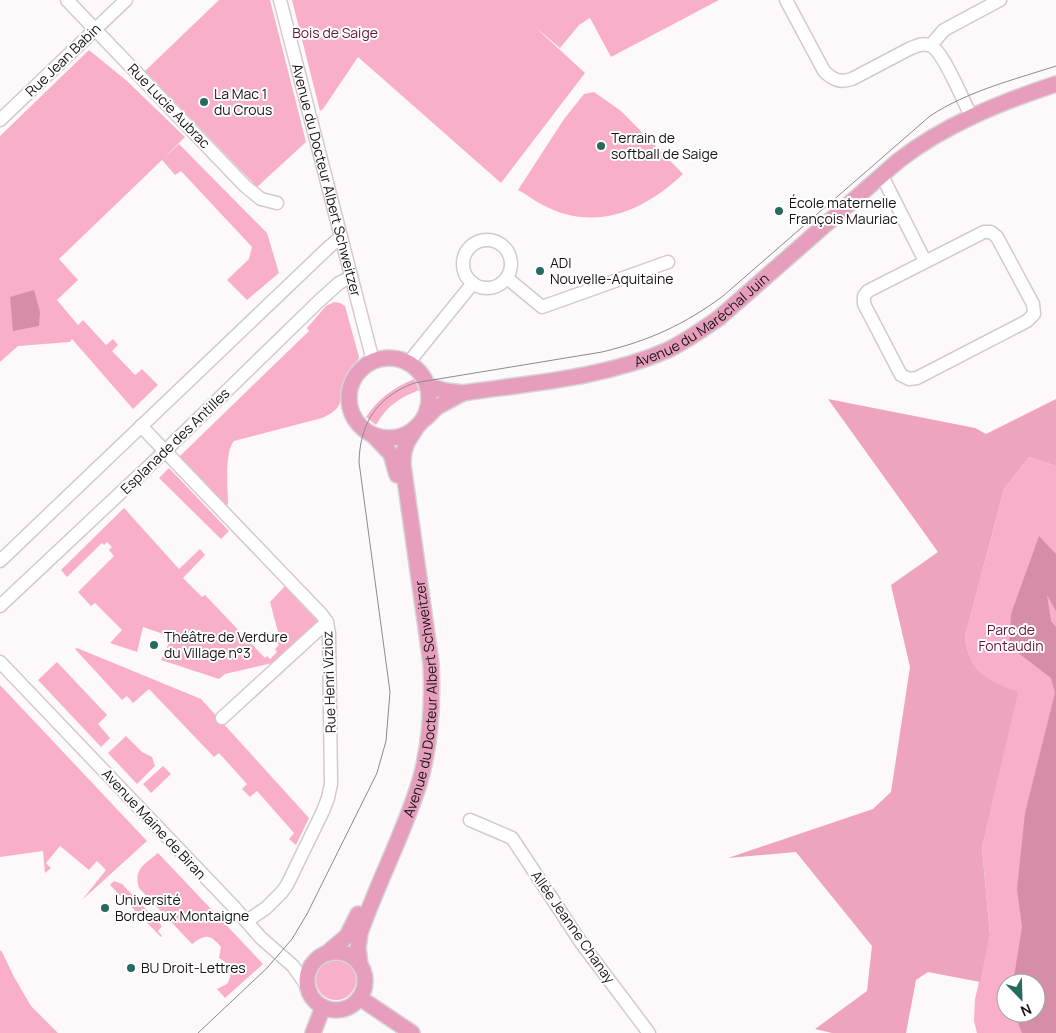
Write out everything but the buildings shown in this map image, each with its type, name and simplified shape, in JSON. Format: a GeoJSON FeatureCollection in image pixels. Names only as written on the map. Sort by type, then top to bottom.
{"type":"FeatureCollection","features":[{"type":"Feature","properties":{"kind":"main road","name":"Avenue du Maréchal Juin"},"geometry":{"type":"LineString","coordinates":[[428,386],[446,392],[463,393],[613,369],[668,350],[719,318],[898,162],[919,139],[943,121],[970,114],[1002,99],[1018,97],[1056,84]]}},
{"type":"Feature","properties":{"kind":"main road"},"geometry":{"type":"LineString","coordinates":[[391,358],[409,362],[418,369],[428,386],[430,397],[429,409],[420,425],[406,436],[395,439],[384,439],[363,430],[352,414],[349,402],[354,378],[362,368],[373,361],[391,358]]}},
{"type":"Feature","properties":{"kind":"main road","name":"Avenue du Maréchal Juin"},"geometry":{"type":"LineString","coordinates":[[420,425],[437,407],[463,393]]}},
{"type":"Feature","properties":{"kind":"main road","name":"Avenue du Docteur Albert Schweitzer"},"geometry":{"type":"LineString","coordinates":[[360,965],[358,948],[360,933],[401,833],[419,783],[427,751],[431,722],[433,688],[430,649],[403,465],[405,444],[420,425]]}},
{"type":"Feature","properties":{"kind":"main road","name":"Avenue du Docteur Albert Schweitzer"},"geometry":{"type":"LineString","coordinates":[[327,953],[341,943],[351,930],[404,806],[424,723],[424,664],[396,468],[391,454],[372,435]]}},
{"type":"Feature","properties":{"kind":"main road"},"geometry":{"type":"LineString","coordinates":[[336,951],[346,953],[360,965],[365,981],[364,989],[360,998],[348,1008],[340,1010],[323,1007],[310,995],[307,986],[309,969],[319,956],[336,951]]}},
{"type":"Feature","properties":{"kind":"main road"},"geometry":{"type":"LineString","coordinates":[[360,998],[412,1033]]}},
{"type":"Feature","properties":{"kind":"main road"},"geometry":{"type":"LineString","coordinates":[[313,1033],[323,1007]]}},
{"type":"Feature","properties":{"kind":"street","name":"Rue Lucie Aubrac"},"geometry":{"type":"LineString","coordinates":[[67,0],[245,186],[261,199],[277,203]]}},
{"type":"Feature","properties":{"kind":"street","name":"Rue Jean Babin"},"geometry":{"type":"LineString","coordinates":[[0,120],[126,0]]}},
{"type":"Feature","properties":{"kind":"street","name":"Avenue du Docteur Albert Schweitzer"},"geometry":{"type":"LineString","coordinates":[[280,0],[373,361]]}},
{"type":"Feature","properties":{"kind":"street"},"geometry":{"type":"LineString","coordinates":[[786,0],[824,71],[832,78],[838,81],[852,79],[919,44],[930,45],[938,51],[970,114]]}},
{"type":"Feature","properties":{"kind":"street"},"geometry":{"type":"LineString","coordinates":[[930,45],[944,30],[1000,0]]}},
{"type":"Feature","properties":{"kind":"street"},"geometry":{"type":"LineString","coordinates":[[882,176],[925,261]]}},
{"type":"Feature","properties":{"kind":"street"},"geometry":{"type":"LineString","coordinates":[[984,232],[991,232],[997,237],[1033,304],[1034,314],[1019,325],[917,378],[909,379],[901,375],[864,304],[864,299],[868,291],[925,261],[984,232]]}},
{"type":"Feature","properties":{"kind":"street"},"geometry":{"type":"LineString","coordinates":[[0,561],[341,237]]}},
{"type":"Feature","properties":{"kind":"street"},"geometry":{"type":"LineString","coordinates":[[490,239],[498,242],[509,252],[512,265],[507,278],[502,284],[495,287],[480,287],[473,283],[467,278],[464,271],[463,263],[468,248],[482,240],[490,239]]}},
{"type":"Feature","properties":{"kind":"street"},"geometry":{"type":"LineString","coordinates":[[507,278],[542,307],[668,262]]}},
{"type":"Feature","properties":{"kind":"street","name":"Esplanade des Antilles"},"geometry":{"type":"LineString","coordinates":[[0,606],[165,451],[318,302],[339,283],[351,277]]}},
{"type":"Feature","properties":{"kind":"street"},"geometry":{"type":"LineString","coordinates":[[409,362],[473,283]]}},
{"type":"Feature","properties":{"kind":"street","name":"Rue Henri Vizioz"},"geometry":{"type":"LineString","coordinates":[[141,426],[327,622],[329,633],[331,784],[328,798],[282,892],[266,908],[247,922]]}},
{"type":"Feature","properties":{"kind":"street"},"geometry":{"type":"LineString","coordinates":[[222,718],[327,622]]}},
{"type":"Feature","properties":{"kind":"street","name":"Avenue Maine de Biran"},"geometry":{"type":"LineString","coordinates":[[0,662],[261,938],[294,966],[307,986]]}},
{"type":"Feature","properties":{"kind":"street","name":"Allée Jeanne Chanay"},"geometry":{"type":"LineString","coordinates":[[470,820],[512,838],[582,944],[649,1033]]}},
{"type":"Feature","properties":{"kind":"green space"},"geometry":{"type":"Polygon","coordinates":[[[219,0],[270,0],[306,142],[257,187],[145,71],[219,0]]]}},
{"type":"Feature","properties":{"kind":"green space","name":"Bois de Saige"},"geometry":{"type":"Polygon","coordinates":[[[292,0],[719,0],[611,57],[590,18],[579,25],[560,48],[534,26],[585,73],[501,183],[358,57],[320,111],[292,0]]]}},
{"type":"Feature","properties":{"kind":"green space"},"geometry":{"type":"Polygon","coordinates":[[[89,50],[127,81],[185,137],[164,158],[179,144],[267,233],[279,273],[247,300],[227,280],[249,259],[252,247],[181,171],[175,175],[162,160],[59,259],[78,280],[57,300],[78,325],[83,320],[106,345],[113,339],[118,345],[112,351],[135,375],[142,369],[158,385],[133,409],[72,339],[70,342],[18,346],[0,362],[0,136],[89,50]]]}},
{"type":"Feature","properties":{"kind":"green space","name":"Terrain de softball de Saige"},"geometry":{"type":"Polygon","coordinates":[[[594,92],[621,111],[683,174],[651,199],[634,208],[598,217],[580,217],[560,213],[518,190],[564,119],[584,94],[594,92]]]}},
{"type":"Feature","properties":{"kind":"green space"},"geometry":{"type":"Polygon","coordinates":[[[334,302],[345,306],[359,357],[357,363],[348,374],[339,405],[330,414],[322,418],[234,441],[229,453],[227,471],[228,505],[225,504],[182,462],[180,456],[309,331],[307,328],[326,306],[334,302]]]}},
{"type":"Feature","properties":{"kind":"green space"},"geometry":{"type":"Polygon","coordinates":[[[414,379],[419,390],[394,403],[376,425],[366,417],[387,394],[414,379]]]}},
{"type":"Feature","properties":{"kind":"green space","name":"Parc de Fontaudin"},"geometry":{"type":"Polygon","coordinates":[[[1029,457],[1056,466],[1056,1033],[977,1033],[974,1021],[975,999],[990,935],[982,848],[1017,693],[997,684],[982,674],[971,659],[965,637],[1004,489],[1029,457]]]}},
{"type":"Feature","properties":{"kind":"green space"},"geometry":{"type":"Polygon","coordinates":[[[169,468],[229,531],[221,539],[159,478],[169,468]]]}},
{"type":"Feature","properties":{"kind":"green space"},"geometry":{"type":"Polygon","coordinates":[[[124,508],[179,569],[200,549],[205,555],[183,578],[202,597],[205,595],[265,658],[267,656],[270,659],[277,652],[275,649],[279,645],[271,638],[278,632],[270,602],[285,586],[319,623],[277,662],[225,674],[219,679],[161,660],[172,637],[143,627],[137,652],[110,643],[122,630],[95,603],[91,606],[78,592],[114,556],[109,550],[112,547],[107,542],[104,545],[102,543],[67,577],[61,570],[124,508]]]}},
{"type":"Feature","properties":{"kind":"green space"},"geometry":{"type":"Polygon","coordinates":[[[77,648],[201,699],[309,818],[296,845],[289,839],[294,833],[257,791],[250,797],[242,789],[247,784],[219,753],[214,757],[149,689],[133,703],[127,696],[122,700],[75,649],[77,648]]]}},
{"type":"Feature","properties":{"kind":"green space"},"geometry":{"type":"Polygon","coordinates":[[[57,662],[107,715],[98,724],[110,738],[101,747],[38,680],[57,662]]]}},
{"type":"Feature","properties":{"kind":"green space"},"geometry":{"type":"Polygon","coordinates":[[[0,685],[147,841],[82,900],[106,870],[97,861],[89,870],[60,846],[46,863],[51,868],[45,873],[43,851],[0,857],[0,685]]]}},
{"type":"Feature","properties":{"kind":"green space"},"geometry":{"type":"Polygon","coordinates":[[[126,736],[142,752],[152,757],[155,766],[137,784],[108,753],[126,736]]]}},
{"type":"Feature","properties":{"kind":"green space"},"geometry":{"type":"Polygon","coordinates":[[[163,766],[171,774],[151,793],[143,784],[163,766]]]}},
{"type":"Feature","properties":{"kind":"green space"},"geometry":{"type":"Polygon","coordinates":[[[158,853],[263,964],[225,998],[217,989],[227,984],[230,976],[230,969],[219,958],[221,947],[208,937],[201,938],[192,944],[139,888],[139,871],[158,853]]]}},
{"type":"Feature","properties":{"kind":"green space"},"geometry":{"type":"Polygon","coordinates":[[[114,881],[122,884],[162,926],[158,931],[161,937],[110,885],[114,881]]]}},
{"type":"Feature","properties":{"kind":"green space"},"geometry":{"type":"Polygon","coordinates":[[[0,950],[31,1006],[58,1033],[0,1033],[0,950]]]}},
{"type":"Feature","properties":{"kind":"green space"},"geometry":{"type":"Polygon","coordinates":[[[340,960],[347,963],[353,969],[356,980],[355,988],[347,997],[340,1000],[332,1000],[325,997],[317,988],[316,976],[319,969],[328,961],[340,960]]]}},
{"type":"Feature","properties":{"kind":"shaded area"},"geometry":{"type":"Polygon","coordinates":[[[34,290],[40,312],[39,326],[13,331],[10,297],[34,290]]]}},
{"type":"Feature","properties":{"kind":"shaded area"},"geometry":{"type":"Polygon","coordinates":[[[828,399],[975,428],[986,434],[1056,399],[1056,466],[1029,457],[1004,489],[965,637],[971,659],[982,674],[1018,692],[982,848],[990,935],[980,982],[928,972],[916,980],[906,1033],[832,1033],[815,1029],[867,991],[872,946],[796,852],[728,858],[873,809],[891,792],[910,667],[891,585],[938,552],[828,399]]]}},
{"type":"Feature","properties":{"kind":"shaded area"},"geometry":{"type":"Polygon","coordinates":[[[1039,536],[1056,554],[1056,611],[1047,595],[1051,621],[1056,627],[1056,1033],[1022,1033],[1018,1023],[1046,1023],[1046,973],[1015,973],[1022,927],[1017,889],[1025,813],[1055,693],[1051,678],[1009,646],[1011,614],[1039,536]]]}},
{"type":"Feature","properties":{"kind":"tram line"},"geometry":{"type":"LineString","coordinates":[[198,1033],[267,968],[292,939],[307,914],[377,773],[386,741],[390,692],[359,462],[363,435],[373,413],[390,396],[414,383],[602,352],[635,343],[680,324],[723,296],[930,116],[975,93],[1056,66]]}},
{"type":"Feature","properties":{"kind":"place","name":"La Mac 1 du Crous"},"geometry":{"type":"Point","coordinates":[204,102]}},
{"type":"Feature","properties":{"kind":"place","name":"Terrain de softball de Saige"},"geometry":{"type":"Point","coordinates":[601,146]}},
{"type":"Feature","properties":{"kind":"place","name":"École maternelle François Mauriac"},"geometry":{"type":"Point","coordinates":[779,211]}},
{"type":"Feature","properties":{"kind":"place","name":"ADI Nouvelle-Aquitaine"},"geometry":{"type":"Point","coordinates":[540,271]}},
{"type":"Feature","properties":{"kind":"place","name":"Théâtre de Verdure du Village n°3"},"geometry":{"type":"Point","coordinates":[154,645]}},
{"type":"Feature","properties":{"kind":"place","name":"Université Bordeaux Montaigne"},"geometry":{"type":"Point","coordinates":[105,908]}},
{"type":"Feature","properties":{"kind":"place","name":"BU Droit-Lettres"},"geometry":{"type":"Point","coordinates":[131,968]}}]}
